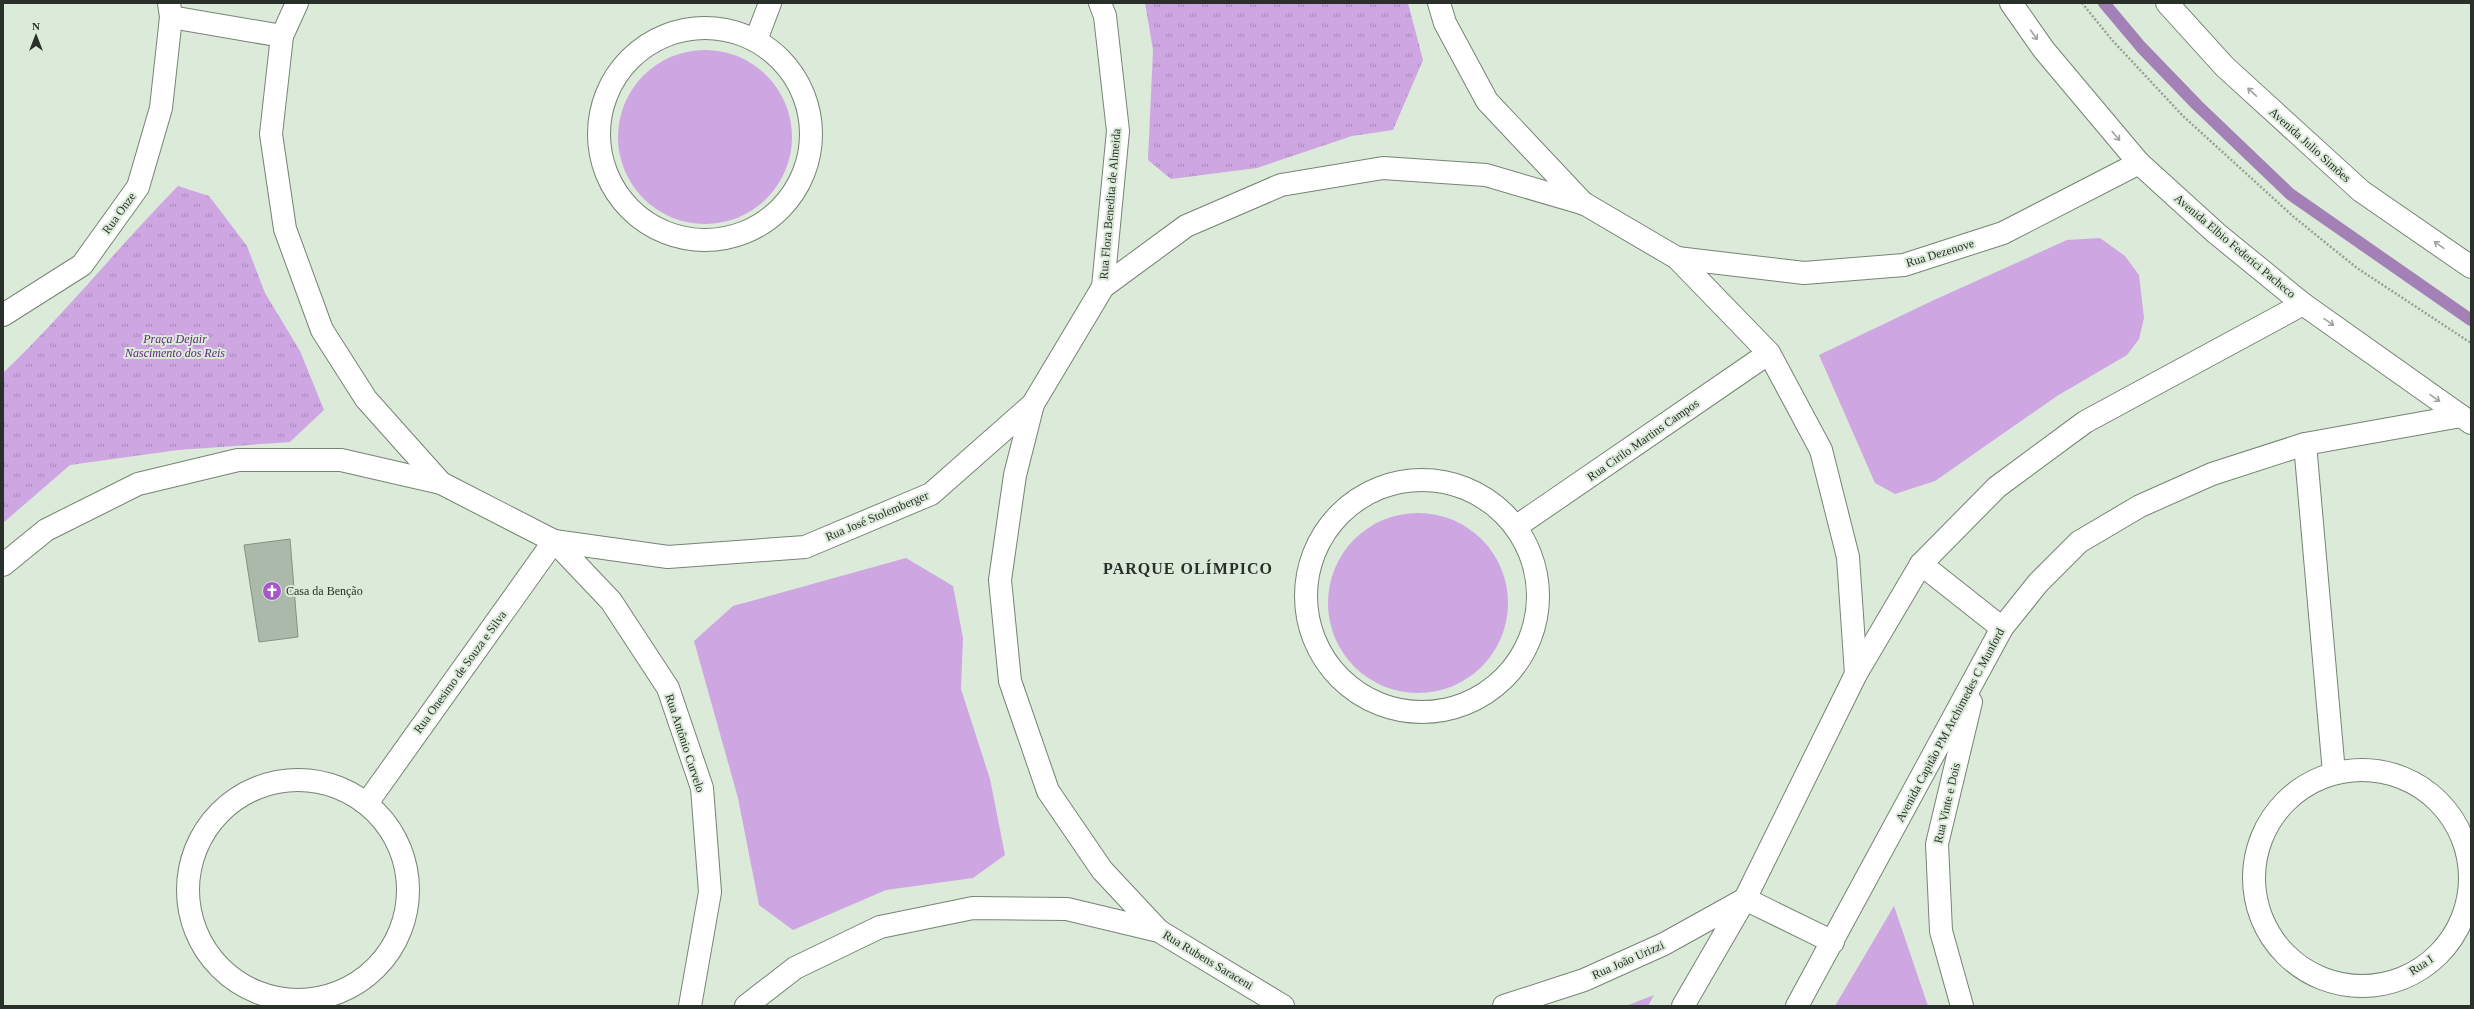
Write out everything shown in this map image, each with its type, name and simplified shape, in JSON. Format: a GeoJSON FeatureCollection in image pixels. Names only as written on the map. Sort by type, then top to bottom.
{"type":"FeatureCollection","features":[{"type":"Feature","properties":{"kind":"street"},"geometry":{"type":"LineString","coordinates":[[297,3],[282,36],[272,134],[284,229],[322,330],[366,399],[441,482]]}},
{"type":"Feature","properties":{"kind":"street"},"geometry":{"type":"LineString","coordinates":[[756,40],[770,3]]}},
{"type":"Feature","properties":{"kind":"street","name":"Rua Flora Benedita de Almeida"},"geometry":{"type":"LineString","coordinates":[[1100,3],[1105,16],[1118,131],[1103,287]]}},
{"type":"Feature","properties":{"kind":"street"},"geometry":{"type":"LineString","coordinates":[[1439,3],[1445,23],[1487,101],[1584,204]]}},
{"type":"Feature","properties":{"kind":"street","name":"Avenida Elbio Federici Pacheco"},"geometry":{"type":"LineString","coordinates":[[2011,3],[2044,50],[2139,163],[2216,233],[2303,304],[2466,420]]}},
{"type":"Feature","properties":{"kind":"street","name":"Avenida Julio Simões"},"geometry":{"type":"LineString","coordinates":[[2167,3],[2225,67],[2361,191],[2471,267]]}},
{"type":"Feature","properties":{"kind":"street"},"geometry":{"type":"LineString","coordinates":[[170,10],[282,36]]}},
{"type":"Feature","properties":{"kind":"street","name":"Rua Onze"},"geometry":{"type":"LineString","coordinates":[[3,315],[82,265],[138,187],[161,108],[170,10]]}},
{"type":"Feature","properties":{"kind":"street"},"geometry":{"type":"LineString","coordinates":[[721,28],[756,40],[783,61],[802,88],[812,121],[810,155],[798,187],[777,213],[748,232],[715,240],[688,239],[649,226],[621,202],[603,170],[597,134],[603,98],[622,66],[650,42],[684,29],[721,28]]}},
{"type":"Feature","properties":{"kind":"street","name":"Rua Dezenove"},"geometry":{"type":"LineString","coordinates":[[1677,258],[1804,273],[1904,265],[2003,233],[2139,163]]}},
{"type":"Feature","properties":{"kind":"street"},"geometry":{"type":"LineString","coordinates":[[1103,287],[1186,226],[1289,184],[1383,168],[1486,175],[1584,204],[1677,258],[1769,353],[1821,450],[1848,557],[1856,674]]}},
{"type":"Feature","properties":{"kind":"street","name":"Rua José Stolemberger"},"geometry":{"type":"LineString","coordinates":[[554,541],[668,557],[805,547],[931,494],[1033,404],[1103,287]]}},
{"type":"Feature","properties":{"kind":"street"},"geometry":{"type":"LineString","coordinates":[[1683,1006],[1745,899],[1772,841],[1856,674],[1921,564],[1996,487],[2085,422],[2303,304]]}},
{"type":"Feature","properties":{"kind":"street","name":"Rua Cirilo Martins Campos"},"geometry":{"type":"LineString","coordinates":[[1517,526],[1769,353]]}},
{"type":"Feature","properties":{"kind":"street"},"geometry":{"type":"LineString","coordinates":[[1033,404],[1015,475],[1000,580],[1010,681],[1048,791],[1102,870],[1159,932]]}},
{"type":"Feature","properties":{"kind":"street","name":"Avenida Capitão PM Archimedes C Munford"},"geometry":{"type":"LineString","coordinates":[[1797,1006],[1834,942],[2002,628],[2038,583],[2079,542],[2140,506],[2212,474],[2305,444],[2466,420]]}},
{"type":"Feature","properties":{"kind":"street"},"geometry":{"type":"LineString","coordinates":[[2305,444],[2334,773]]}},
{"type":"Feature","properties":{"kind":"street"},"geometry":{"type":"LineString","coordinates":[[3,565],[46,530],[138,484],[238,460],[340,460],[441,482],[554,541]]}},
{"type":"Feature","properties":{"kind":"street"},"geometry":{"type":"LineString","coordinates":[[1409,479],[1443,481],[1450,482],[1488,498],[1517,526],[1534,559],[1540,595],[1534,631],[1517,664],[1491,690],[1459,707],[1422,713],[1385,707],[1353,690],[1327,665],[1309,628],[1304,588],[1314,548],[1337,514],[1370,491],[1409,479]]}},
{"type":"Feature","properties":{"kind":"street","name":"Rua Onesimo de Souza e Silva"},"geometry":{"type":"LineString","coordinates":[[367,802],[554,541]]}},
{"type":"Feature","properties":{"kind":"street","name":"Rua Antônio Curvelo"},"geometry":{"type":"LineString","coordinates":[[554,541],[611,601],[668,688],[702,788],[710,892],[690,1006]]}},
{"type":"Feature","properties":{"kind":"street"},"geometry":{"type":"LineString","coordinates":[[1921,564],[2002,628]]}},
{"type":"Feature","properties":{"kind":"street","name":"Rua Vinte e Dois"},"geometry":{"type":"LineString","coordinates":[[1962,1006],[1941,932],[1937,844],[1978,671]]}},
{"type":"Feature","properties":{"kind":"street","name":"Rua I"},"geometry":{"type":"LineString","coordinates":[[2369,769],[2403,778],[2433,795],[2455,821],[2468,853],[2470,888],[2461,921],[2443,950],[2415,972],[2383,984],[2346,985],[2310,973],[2281,950],[2261,919],[2253,883],[2257,846],[2274,813],[2301,788],[2334,773],[2369,769]]}},
{"type":"Feature","properties":{"kind":"street"},"geometry":{"type":"LineString","coordinates":[[298,780],[334,786],[367,802],[391,830],[406,863],[409,899],[400,935],[380,965],[351,988],[316,1000],[280,1000],[245,988],[216,965],[196,935],[187,899],[190,863],[205,830],[230,802],[262,786],[298,780]]}},
{"type":"Feature","properties":{"kind":"street"},"geometry":{"type":"LineString","coordinates":[[1745,899],[1834,942]]}},
{"type":"Feature","properties":{"kind":"street","name":"Rua João Urizzi"},"geometry":{"type":"LineString","coordinates":[[1504,1006],[1584,980],[1664,944],[1745,899]]}},
{"type":"Feature","properties":{"kind":"street","name":"Rua Rubens Saraceni"},"geometry":{"type":"LineString","coordinates":[[746,1006],[795,968],[880,927],[973,908],[1067,909],[1159,932],[1283,1006]]}},
{"type":"Feature","properties":{"kind":"path"},"geometry":{"type":"LineString","coordinates":[[2082,3],[2112,40],[2183,116],[2295,218],[2357,268],[2471,343]]}},
{"type":"Feature","properties":{"kind":"green space"},"geometry":{"type":"Polygon","coordinates":[[[1145,3],[1408,3],[1423,60],[1393,130],[1352,136],[1257,168],[1171,179],[1148,160],[1153,50],[1145,3]]]}},
{"type":"Feature","properties":{"kind":"green space"},"geometry":{"type":"Polygon","coordinates":[[[696,50],[714,50],[746,60],[767,75],[782,96],[792,128],[792,146],[782,178],[767,199],[746,214],[730,220],[714,224],[696,224],[664,214],[643,199],[628,178],[622,162],[618,146],[618,128],[628,96],[643,75],[664,60],[680,54],[696,50]]]}},
{"type":"Feature","properties":{"kind":"green space","name":"Praça Dejair Nascimento dos Reis"},"geometry":{"type":"Polygon","coordinates":[[[178,186],[209,196],[247,246],[265,293],[300,351],[324,410],[290,442],[178,450],[70,465],[3,523],[3,373],[70,304],[178,186]]]}},
{"type":"Feature","properties":{"kind":"green space"},"geometry":{"type":"Polygon","coordinates":[[[2100,238],[2125,256],[2139,275],[2144,318],[2139,339],[2127,355],[2057,396],[1935,481],[1895,494],[1875,483],[1819,355],[1934,300],[2067,240],[2100,238]]]}},
{"type":"Feature","properties":{"kind":"green space"},"geometry":{"type":"Polygon","coordinates":[[[1418,513],[1436,515],[1452,520],[1468,528],[1482,539],[1493,553],[1501,569],[1506,585],[1508,603],[1506,621],[1501,637],[1493,653],[1482,667],[1468,678],[1452,686],[1436,691],[1418,693],[1400,691],[1384,686],[1368,678],[1354,667],[1343,653],[1335,637],[1330,621],[1328,603],[1330,585],[1335,569],[1343,553],[1354,539],[1368,528],[1384,520],[1400,515],[1418,513]]]}},
{"type":"Feature","properties":{"kind":"green space"},"geometry":{"type":"Polygon","coordinates":[[[906,558],[953,586],[963,638],[961,689],[990,779],[1005,855],[973,878],[886,890],[793,930],[759,905],[738,798],[694,641],[733,606],[906,558]]]}},
{"type":"Feature","properties":{"kind":"green space"},"geometry":{"type":"Polygon","coordinates":[[[1894,906],[1928,1006],[1835,1006],[1894,906]]]}},
{"type":"Feature","properties":{"kind":"green space"},"geometry":{"type":"Polygon","coordinates":[[[1654,995],[1648,1006],[1626,1006],[1654,995]]]}},
{"type":"Feature","properties":{"kind":"building","name":"Casa da Benção"},"geometry":{"type":"Polygon","coordinates":[[[290,539],[298,637],[259,642],[244,545],[290,539]]]}},
{"type":"Feature","properties":{"kind":"waterway"},"geometry":{"type":"LineString","coordinates":[[2104,3],[2141,47],[2197,105],[2290,194],[2471,320]]}},
{"type":"Feature","properties":{"kind":"place","name":"Casa da Benção"},"geometry":{"type":"Point","coordinates":[272,591]}},
{"type":"Feature","properties":{"kind":"district","name":"PARQUE OLÍMPICO"},"geometry":{"type":"Point","coordinates":[1188,568]}}]}
